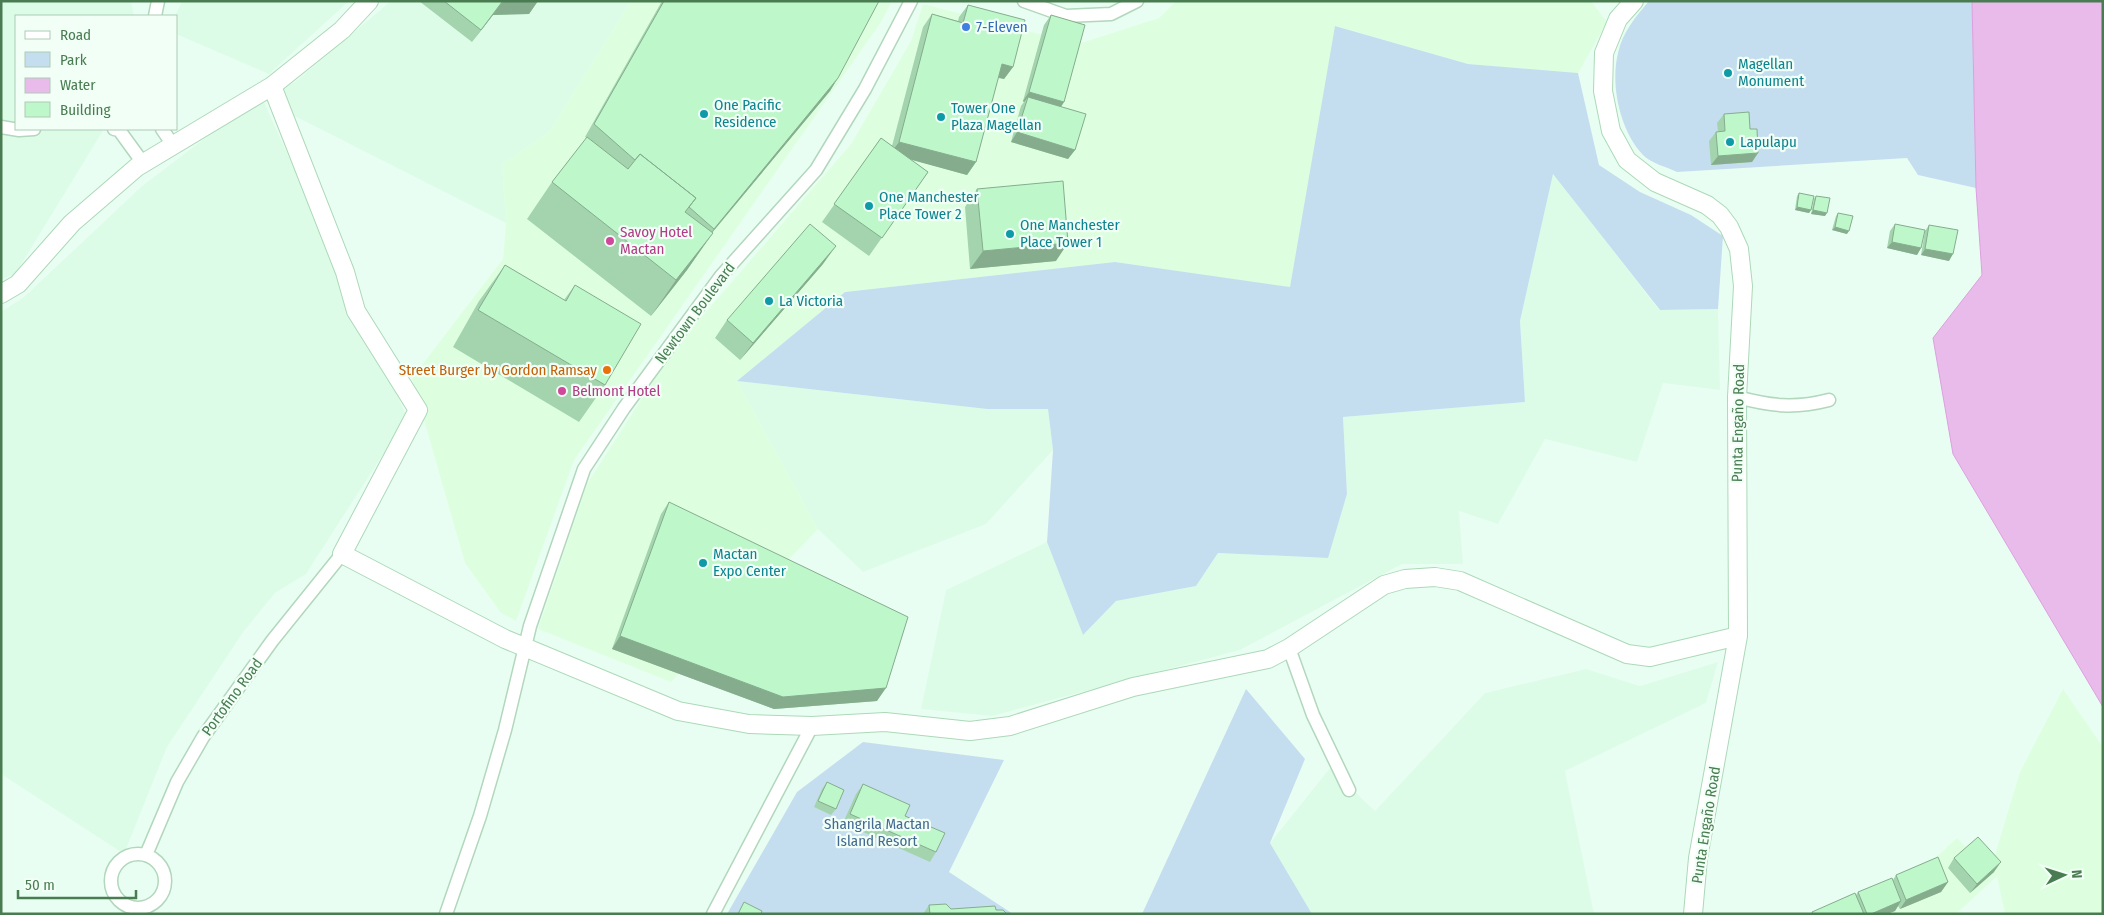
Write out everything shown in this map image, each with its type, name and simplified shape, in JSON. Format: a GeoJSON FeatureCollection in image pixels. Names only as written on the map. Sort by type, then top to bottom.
{"type":"FeatureCollection","features":[{"type":"Feature","properties":{"kind":"street"},"geometry":{"type":"LineString","coordinates":[[155,15],[158,1]]}},
{"type":"Feature","properties":{"kind":"street"},"geometry":{"type":"LineString","coordinates":[[1,294],[18,284],[72,223],[143,163],[272,86],[342,30],[369,1]]}},
{"type":"Feature","properties":{"kind":"street","name":"Newtown Boulevard"},"geometry":{"type":"LineString","coordinates":[[446,914],[480,816],[505,730],[523,648],[584,469],[624,408],[721,276],[816,170],[865,89],[911,1]]}},
{"type":"Feature","properties":{"kind":"street"},"geometry":{"type":"LineString","coordinates":[[1024,1],[1066,16],[1111,14],[1137,1]]}},
{"type":"Feature","properties":{"kind":"street","name":"Punta Engaño Road"},"geometry":{"type":"LineString","coordinates":[[1634,1],[1618,19],[1604,53],[1603,91],[1611,131],[1627,160],[1655,182],[1707,205],[1720,215],[1729,227],[1739,249],[1743,286],[1737,397],[1738,636],[1698,858],[1692,914]]}},
{"type":"Feature","properties":{"kind":"street"},"geometry":{"type":"LineString","coordinates":[[272,86],[345,272],[356,311],[418,410],[342,554],[523,648],[678,711],[749,724],[812,726],[885,722],[970,731],[1010,726],[1133,687],[1268,659],[1289,648],[1384,585],[1405,579],[1436,577],[1460,582],[1627,654],[1650,657],[1738,636]]}},
{"type":"Feature","properties":{"kind":"street"},"geometry":{"type":"LineString","coordinates":[[1,127],[15,129]]}},
{"type":"Feature","properties":{"kind":"street"},"geometry":{"type":"LineString","coordinates":[[119,130],[143,163]]}},
{"type":"Feature","properties":{"kind":"street"},"geometry":{"type":"LineString","coordinates":[[163,130],[173,145]]}},
{"type":"Feature","properties":{"kind":"street"},"geometry":{"type":"LineString","coordinates":[[1737,397],[1777,407],[1800,407],[1829,400]]}},
{"type":"Feature","properties":{"kind":"street","name":"Portofino Road"},"geometry":{"type":"LineString","coordinates":[[146,855],[177,782],[202,737],[272,641],[342,554]]}},
{"type":"Feature","properties":{"kind":"street"},"geometry":{"type":"LineString","coordinates":[[1289,648],[1313,715],[1349,790]]}},
{"type":"Feature","properties":{"kind":"street"},"geometry":{"type":"LineString","coordinates":[[714,914],[812,726]]}},
{"type":"Feature","properties":{"kind":"street"},"geometry":{"type":"LineString","coordinates":[[129,855],[146,855],[154,859],[160,866],[164,874],[165,884],[158,900],[150,906],[132,908],[124,905],[117,899],[111,883],[112,874],[115,866],[121,859],[129,855]]}},
{"type":"Feature","properties":{"kind":"shaded area"},"geometry":{"type":"Polygon","coordinates":[[[1,1],[131,1],[134,15],[15,15],[15,130],[103,130],[16,273],[1,280],[1,1]]]}},
{"type":"Feature","properties":{"kind":"shaded area"},"geometry":{"type":"Polygon","coordinates":[[[182,1],[349,1],[269,74],[178,35],[178,15],[175,15],[182,1]]]}},
{"type":"Feature","properties":{"kind":"shaded area"},"geometry":{"type":"Polygon","coordinates":[[[391,1],[631,1],[549,132],[502,164],[506,223],[263,100],[296,81],[391,1]]]}},
{"type":"Feature","properties":{"kind":"shaded area"},"geometry":{"type":"Polygon","coordinates":[[[631,1],[892,1],[881,22],[574,460],[516,621],[501,613],[465,563],[412,378],[503,259],[506,223],[502,164],[549,132],[631,1]]]}},
{"type":"Feature","properties":{"kind":"shaded area"},"geometry":{"type":"Polygon","coordinates":[[[1176,1],[1591,1],[1607,22],[1578,73],[1468,64],[1336,26],[1290,288],[1115,262],[845,292],[737,381],[818,529],[671,682],[538,629],[587,484],[673,350],[851,144],[911,41],[923,4],[1078,44],[1159,18],[1176,1]]]}},
{"type":"Feature","properties":{"kind":"shaded area"},"geometry":{"type":"Polygon","coordinates":[[[263,100],[407,417],[306,574],[275,593],[244,631],[167,747],[124,854],[1,774],[1,312],[24,297],[142,186],[225,123],[263,100]]]}},
{"type":"Feature","properties":{"kind":"shaded area"},"geometry":{"type":"Polygon","coordinates":[[[1553,173],[1659,310],[1718,309],[1720,390],[1663,383],[1637,462],[1545,439],[1498,524],[1459,511],[1463,564],[1402,564],[1240,650],[992,716],[921,709],[946,590],[1047,542],[1083,635],[1116,601],[1196,586],[1218,553],[1327,558],[1347,494],[1343,417],[1525,402],[1520,321],[1553,173]]]}},
{"type":"Feature","properties":{"kind":"shaded area"},"geometry":{"type":"Polygon","coordinates":[[[737,381],[987,409],[1048,409],[1053,450],[986,524],[863,572],[818,529],[737,381]]]}},
{"type":"Feature","properties":{"kind":"shaded area"},"geometry":{"type":"Polygon","coordinates":[[[1718,662],[1706,703],[1565,771],[1594,914],[1312,914],[1270,843],[1330,768],[1375,811],[1485,693],[1586,669],[1640,686],[1718,662]]]}},
{"type":"Feature","properties":{"kind":"shaded area"},"geometry":{"type":"Polygon","coordinates":[[[2063,689],[2103,747],[2103,914],[2005,914],[1997,876],[1956,914],[1818,914],[1934,865],[1935,858],[1957,838],[1966,847],[1971,843],[1996,872],[1994,858],[2020,772],[2063,689]]]}},
{"type":"Feature","properties":{"kind":"green space"},"geometry":{"type":"Polygon","coordinates":[[[1649,1],[1972,1],[1976,188],[1918,175],[1907,158],[1677,172],[1650,160],[1643,155],[1628,133],[1619,107],[1615,79],[1618,53],[1626,32],[1649,1]]]}},
{"type":"Feature","properties":{"kind":"green space"},"geometry":{"type":"Polygon","coordinates":[[[1335,26],[1468,64],[1578,73],[1599,165],[1640,192],[1691,215],[1723,236],[1718,309],[1660,310],[1553,174],[1520,321],[1525,402],[1343,417],[1347,494],[1328,558],[1218,553],[1196,586],[1116,601],[1083,635],[1047,542],[1053,450],[1048,409],[987,409],[737,381],[845,292],[1115,262],[1290,287],[1335,26]]]}},
{"type":"Feature","properties":{"kind":"green space"},"geometry":{"type":"Polygon","coordinates":[[[1246,689],[1305,759],[1270,843],[1312,914],[1142,914],[1246,689]]]}},
{"type":"Feature","properties":{"kind":"green space","name":"Shangrila Mactan Island Resort"},"geometry":{"type":"Polygon","coordinates":[[[863,742],[1004,760],[949,872],[1013,914],[727,914],[797,792],[863,742]]]}},
{"type":"Feature","properties":{"kind":"water"},"geometry":{"type":"Polygon","coordinates":[[[1972,1],[2103,1],[2103,707],[1953,454],[1933,338],[1982,275],[1976,188],[1972,1]]]}},
{"type":"Feature","properties":{"kind":"building"},"geometry":{"type":"Polygon","coordinates":[[[444,1],[537,1],[502,2],[481,30],[444,1]]]}},
{"type":"Feature","properties":{"kind":"building","name":"One Pacific Residence"},"geometry":{"type":"Polygon","coordinates":[[[664,1],[879,1],[838,78],[714,229],[689,207],[696,198],[640,154],[635,160],[594,124],[664,1]]]}},
{"type":"Feature","properties":{"kind":"building","name":"Tower One Plaza Magellan"},"geometry":{"type":"Polygon","coordinates":[[[968,5],[1025,20],[1013,67],[1002,64],[976,162],[899,142],[932,14],[963,23],[968,5]]]}},
{"type":"Feature","properties":{"kind":"building"},"geometry":{"type":"Polygon","coordinates":[[[1051,15],[1085,25],[1064,102],[1029,92],[1051,15]]]}},
{"type":"Feature","properties":{"kind":"building"},"geometry":{"type":"Polygon","coordinates":[[[1028,97],[1086,114],[1075,150],[1017,132],[1028,97]]]}},
{"type":"Feature","properties":{"kind":"building"},"geometry":{"type":"Polygon","coordinates":[[[1749,112],[1750,129],[1757,129],[1758,153],[1718,156],[1716,132],[1725,131],[1724,114],[1749,112]]]}},
{"type":"Feature","properties":{"kind":"building"},"geometry":{"type":"Polygon","coordinates":[[[587,137],[628,169],[640,154],[696,198],[685,212],[713,233],[676,280],[552,182],[587,137]]]}},
{"type":"Feature","properties":{"kind":"building","name":"One Manchester Place Tower 2"},"geometry":{"type":"Polygon","coordinates":[[[881,138],[928,172],[882,238],[834,204],[881,138]]]}},
{"type":"Feature","properties":{"kind":"building","name":"One Manchester Place Tower 1"},"geometry":{"type":"Polygon","coordinates":[[[1063,181],[1068,243],[983,251],[977,189],[1063,181]]]}},
{"type":"Feature","properties":{"kind":"building"},"geometry":{"type":"Polygon","coordinates":[[[1799,193],[1814,196],[1811,210],[1797,207],[1799,193]]]}},
{"type":"Feature","properties":{"kind":"building"},"geometry":{"type":"Polygon","coordinates":[[[1816,196],[1830,198],[1827,213],[1813,210],[1816,196]]]}},
{"type":"Feature","properties":{"kind":"building"},"geometry":{"type":"Polygon","coordinates":[[[1838,213],[1853,216],[1849,231],[1835,227],[1838,213]]]}},
{"type":"Feature","properties":{"kind":"building","name":"La Victoria"},"geometry":{"type":"Polygon","coordinates":[[[810,224],[836,246],[753,343],[727,320],[810,224]]]}},
{"type":"Feature","properties":{"kind":"building"},"geometry":{"type":"Polygon","coordinates":[[[1895,224],[1925,230],[1921,248],[1892,242],[1895,224]]]}},
{"type":"Feature","properties":{"kind":"building"},"geometry":{"type":"Polygon","coordinates":[[[1929,225],[1958,230],[1953,254],[1925,249],[1929,225]]]}},
{"type":"Feature","properties":{"kind":"building"},"geometry":{"type":"Polygon","coordinates":[[[505,265],[566,301],[575,285],[641,324],[605,385],[478,310],[505,265]]]}},
{"type":"Feature","properties":{"kind":"building","name":"Mactan Expo Center"},"geometry":{"type":"Polygon","coordinates":[[[669,502],[908,617],[886,688],[783,697],[620,636],[669,502]]]}},
{"type":"Feature","properties":{"kind":"building"},"geometry":{"type":"Polygon","coordinates":[[[827,782],[844,790],[836,809],[818,801],[827,782]]]}},
{"type":"Feature","properties":{"kind":"building"},"geometry":{"type":"Polygon","coordinates":[[[863,784],[910,805],[905,816],[945,833],[936,852],[850,814],[863,784]]]}},
{"type":"Feature","properties":{"kind":"building"},"geometry":{"type":"Polygon","coordinates":[[[1978,837],[2001,862],[1977,884],[1954,858],[1978,837]]]}},
{"type":"Feature","properties":{"kind":"building"},"geometry":{"type":"Polygon","coordinates":[[[1938,857],[1948,882],[1906,900],[1896,875],[1938,857]]]}},
{"type":"Feature","properties":{"kind":"building"},"geometry":{"type":"Polygon","coordinates":[[[1892,878],[1901,901],[1867,914],[1858,892],[1892,878]]]}},
{"type":"Feature","properties":{"kind":"building"},"geometry":{"type":"Polygon","coordinates":[[[1855,893],[1864,914],[1813,914],[1812,912],[1855,893]]]}},
{"type":"Feature","properties":{"kind":"building"},"geometry":{"type":"Polygon","coordinates":[[[744,902],[762,911],[761,914],[738,914],[744,902]]]}},
{"type":"Feature","properties":{"kind":"building"},"geometry":{"type":"Polygon","coordinates":[[[946,904],[951,909],[995,906],[996,910],[1003,910],[1007,914],[930,914],[929,905],[946,904]]]}},
{"type":"Feature","properties":{"kind":"place","name":"7-Eleven"},"geometry":{"type":"Point","coordinates":[966,27]}},
{"type":"Feature","properties":{"kind":"place","name":"Magellan Monument"},"geometry":{"type":"Point","coordinates":[1728,73]}},
{"type":"Feature","properties":{"kind":"place","name":"One Pacific Residence"},"geometry":{"type":"Point","coordinates":[704,114]}},
{"type":"Feature","properties":{"kind":"place","name":"Tower One Plaza Magellan"},"geometry":{"type":"Point","coordinates":[941,117]}},
{"type":"Feature","properties":{"kind":"place","name":"Lapulapu"},"geometry":{"type":"Point","coordinates":[1730,142]}},
{"type":"Feature","properties":{"kind":"place","name":"One Manchester Place Tower 2"},"geometry":{"type":"Point","coordinates":[869,206]}},
{"type":"Feature","properties":{"kind":"place","name":"One Manchester Place Tower 1"},"geometry":{"type":"Point","coordinates":[1010,234]}},
{"type":"Feature","properties":{"kind":"place","name":"Savoy Hotel Mactan"},"geometry":{"type":"Point","coordinates":[610,241]}},
{"type":"Feature","properties":{"kind":"place","name":"La Victoria"},"geometry":{"type":"Point","coordinates":[769,301]}},
{"type":"Feature","properties":{"kind":"place","name":"Street Burger by Gordon Ramsay"},"geometry":{"type":"Point","coordinates":[607,370]}},
{"type":"Feature","properties":{"kind":"place","name":"Belmont Hotel"},"geometry":{"type":"Point","coordinates":[562,391]}},
{"type":"Feature","properties":{"kind":"place","name":"Mactan Expo Center"},"geometry":{"type":"Point","coordinates":[703,563]}}]}
